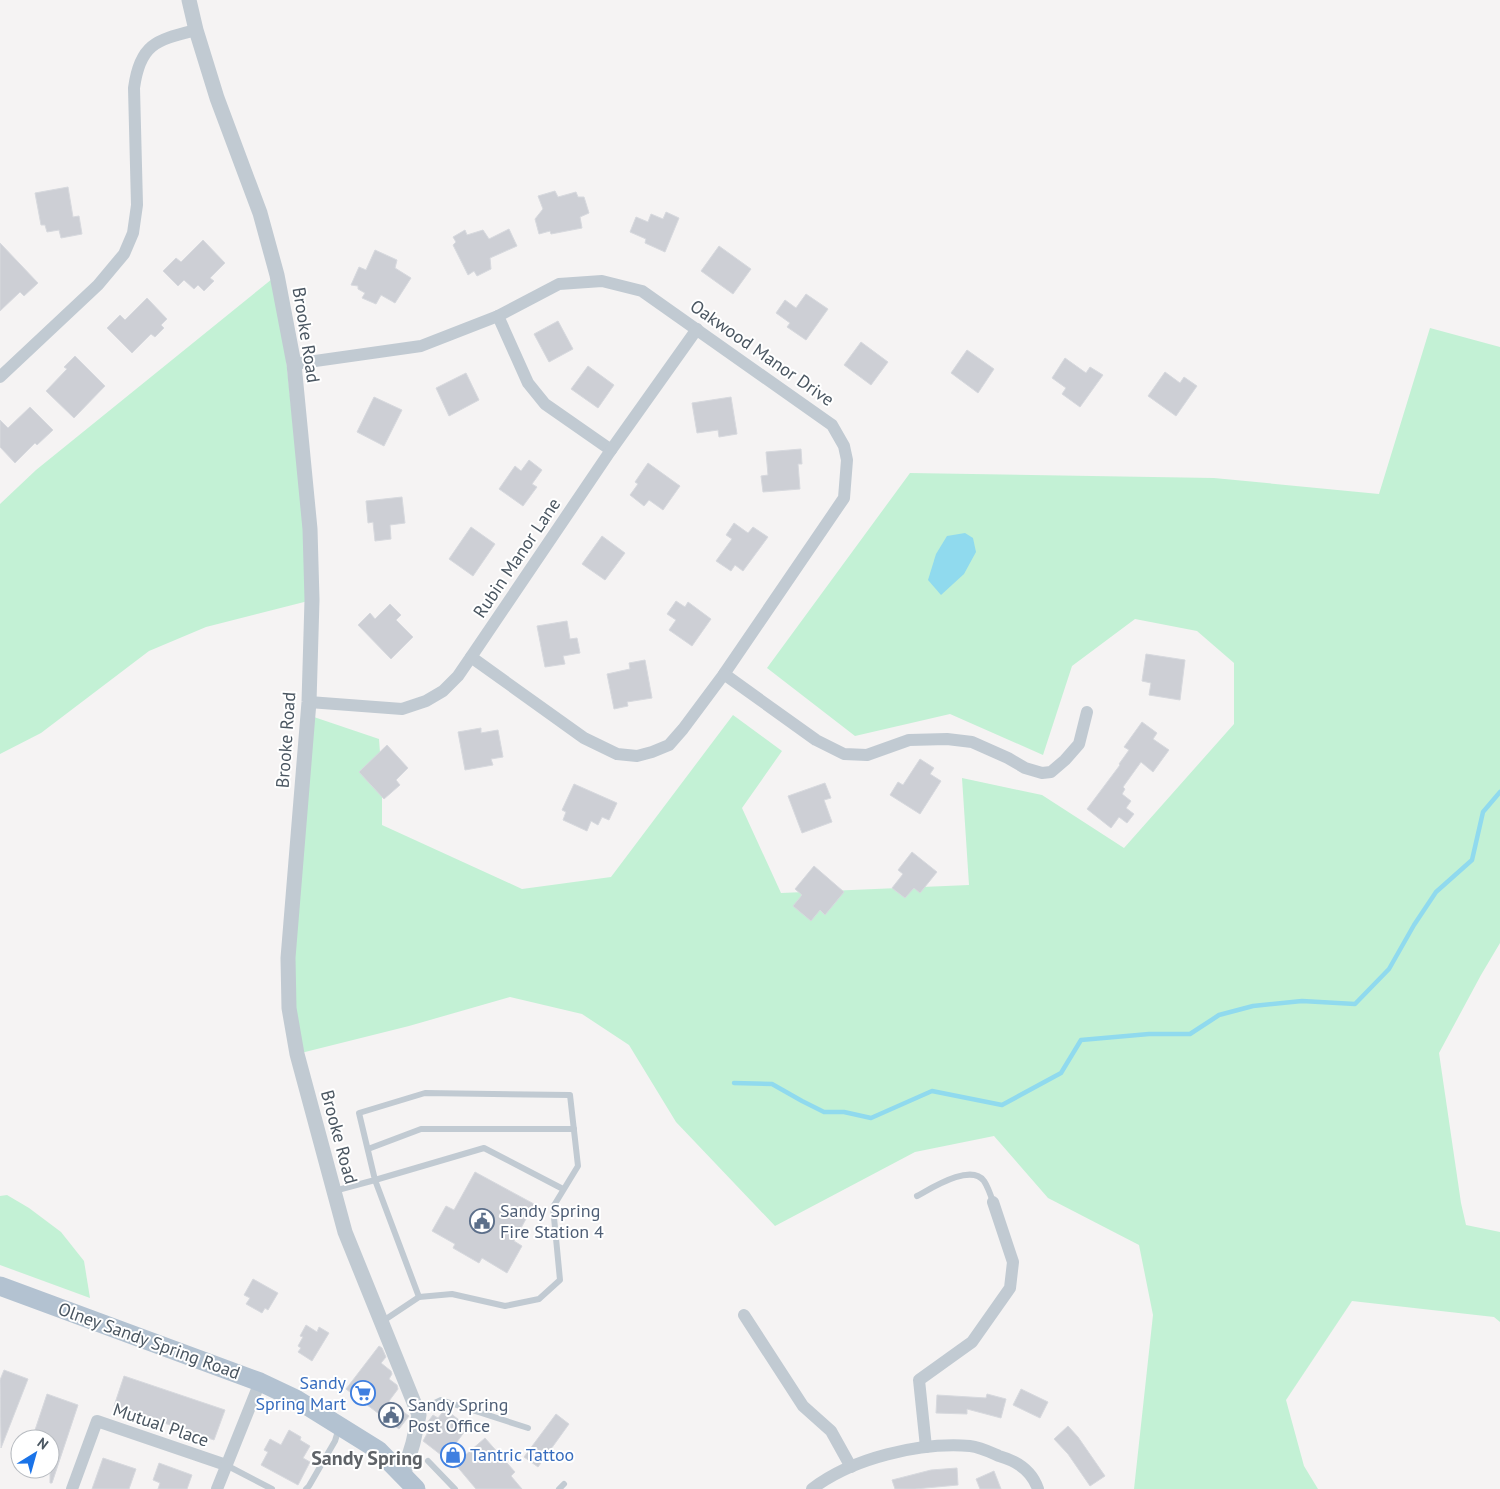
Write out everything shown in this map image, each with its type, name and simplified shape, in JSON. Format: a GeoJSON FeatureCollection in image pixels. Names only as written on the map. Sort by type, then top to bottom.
{"type":"FeatureCollection","features":[{"type":"Feature","properties":{"kind":"main road","name":"Olney Sandy Spring Road"},"geometry":{"type":"LineString","coordinates":[[0,1286],[260,1382],[296,1398],[378,1450],[407,1485]]}},
{"type":"Feature","properties":{"kind":"street","name":"Brooke Road"},"geometry":{"type":"LineString","coordinates":[[189,0],[216,98],[260,213],[277,275],[294,364],[310,529],[312,600],[309,702],[288,958],[289,1008],[297,1054],[345,1232],[419,1414],[407,1485]]}},
{"type":"Feature","properties":{"kind":"street"},"geometry":{"type":"LineString","coordinates":[[0,377],[98,285],[124,254],[134,233],[136,205],[134,88],[136,71],[142,58],[151,47],[163,39],[196,30]]}},
{"type":"Feature","properties":{"kind":"street","name":"Oakwood Manor Drive"},"geometry":{"type":"LineString","coordinates":[[294,364],[420,346],[498,316],[558,284],[602,281],[642,291],[832,425],[844,446],[847,460],[844,498],[724,674],[683,730],[669,745],[637,756],[617,754],[584,738],[471,657]]}},
{"type":"Feature","properties":{"kind":"street"},"geometry":{"type":"LineString","coordinates":[[498,316],[528,383],[544,404],[611,450]]}},
{"type":"Feature","properties":{"kind":"street","name":"Rubin Manor Lane"},"geometry":{"type":"LineString","coordinates":[[309,702],[402,709],[426,701],[443,691],[458,676],[611,450],[697,329]]}},
{"type":"Feature","properties":{"kind":"street"},"geometry":{"type":"LineString","coordinates":[[724,674],[816,740],[844,754],[867,755],[909,740],[947,739],[972,742],[1025,768],[1042,773],[1051,772],[1079,744],[1087,712]]}},
{"type":"Feature","properties":{"kind":"street"},"geometry":{"type":"LineString","coordinates":[[926,1446],[919,1380],[972,1342],[1010,1288],[1013,1262],[994,1202]]}},
{"type":"Feature","properties":{"kind":"street"},"geometry":{"type":"LineString","coordinates":[[744,1315],[803,1406],[831,1431],[852,1467]]}},
{"type":"Feature","properties":{"kind":"street"},"geometry":{"type":"LineString","coordinates":[[216,1489],[260,1382]]}},
{"type":"Feature","properties":{"kind":"street","name":"Mutual Place"},"geometry":{"type":"LineString","coordinates":[[72,1489],[97,1421],[226,1465]]}},
{"type":"Feature","properties":{"kind":"street"},"geometry":{"type":"LineString","coordinates":[[812,1489],[825,1478],[884,1455],[926,1446],[972,1446],[1012,1460],[1028,1471],[1038,1489]]}},
{"type":"Feature","properties":{"kind":"lane"},"geometry":{"type":"LineString","coordinates":[[382,1322],[419,1297],[452,1294],[505,1306],[538,1299],[560,1280],[553,1207],[578,1166],[570,1095],[425,1093],[359,1113],[375,1180],[419,1297]]}},
{"type":"Feature","properties":{"kind":"lane"},"geometry":{"type":"LineString","coordinates":[[368,1149],[421,1129],[574,1129]]}},
{"type":"Feature","properties":{"kind":"lane"},"geometry":{"type":"LineString","coordinates":[[334,1192],[484,1148],[563,1189]]}},
{"type":"Feature","properties":{"kind":"lane"},"geometry":{"type":"LineString","coordinates":[[917,1196],[961,1175],[975,1174],[984,1180],[994,1202]]}},
{"type":"Feature","properties":{"kind":"lane"},"geometry":{"type":"LineString","coordinates":[[418,1411],[441,1400],[528,1428]]}},
{"type":"Feature","properties":{"kind":"lane"},"geometry":{"type":"LineString","coordinates":[[306,1489],[310,1486],[335,1441],[340,1427]]}},
{"type":"Feature","properties":{"kind":"lane"},"geometry":{"type":"LineString","coordinates":[[428,1461],[455,1489]]}},
{"type":"Feature","properties":{"kind":"lane"},"geometry":{"type":"LineString","coordinates":[[226,1465],[272,1489]]}},
{"type":"Feature","properties":{"kind":"green space"},"geometry":{"type":"Polygon","coordinates":[[[277,275],[312,600],[206,627],[149,651],[41,733],[0,754],[0,504],[36,470],[277,275]]]}},
{"type":"Feature","properties":{"kind":"green space"},"geometry":{"type":"Polygon","coordinates":[[[1430,328],[1500,347],[1500,943],[1439,1053],[1461,1203],[1466,1225],[1500,1232],[1500,1322],[1494,1317],[1352,1301],[1286,1400],[1304,1466],[1318,1489],[1134,1489],[1153,1315],[1139,1245],[1048,1198],[994,1136],[915,1152],[775,1226],[676,1122],[629,1045],[582,1014],[510,997],[409,1026],[297,1054],[289,1008],[308,715],[379,739],[382,779],[382,825],[522,889],[611,877],[733,715],[782,751],[742,808],[781,893],[969,885],[962,778],[1042,795],[1124,848],[1234,724],[1234,663],[1197,631],[1135,619],[1072,666],[1043,755],[950,714],[855,736],[767,668],[910,473],[1214,478],[1379,494],[1430,328]]]}},
{"type":"Feature","properties":{"kind":"green space"},"geometry":{"type":"Polygon","coordinates":[[[7,1195],[29,1208],[61,1232],[84,1261],[90,1298],[0,1265],[0,1196],[7,1195]]]}},
{"type":"Feature","properties":{"kind":"water"},"geometry":{"type":"Polygon","coordinates":[[[965,533],[973,538],[976,552],[964,574],[941,595],[928,580],[936,554],[947,536],[965,533]]]}},
{"type":"Feature","properties":{"kind":"building"},"geometry":{"type":"Polygon","coordinates":[[[68,187],[73,217],[79,216],[82,234],[61,238],[59,230],[47,232],[45,225],[41,225],[35,193],[68,187]]]}},
{"type":"Feature","properties":{"kind":"building"},"geometry":{"type":"Polygon","coordinates":[[[555,191],[558,197],[576,192],[578,197],[584,197],[589,213],[580,217],[582,228],[551,234],[550,231],[539,234],[535,219],[543,209],[538,196],[555,191]]]}},
{"type":"Feature","properties":{"kind":"building"},"geometry":{"type":"Polygon","coordinates":[[[666,212],[679,218],[665,252],[645,243],[646,239],[630,232],[636,217],[648,222],[651,214],[663,219],[666,212]]]}},
{"type":"Feature","properties":{"kind":"building"},"geometry":{"type":"Polygon","coordinates":[[[509,229],[517,246],[490,258],[491,269],[477,276],[474,271],[468,275],[453,245],[456,242],[453,237],[465,230],[467,235],[483,230],[489,239],[509,229]]]}},
{"type":"Feature","properties":{"kind":"building"},"geometry":{"type":"Polygon","coordinates":[[[203,240],[225,263],[210,278],[214,281],[204,291],[198,285],[194,289],[184,280],[178,286],[163,271],[176,258],[181,262],[203,240]]]}},
{"type":"Feature","properties":{"kind":"building"},"geometry":{"type":"Polygon","coordinates":[[[0,243],[38,283],[24,296],[20,292],[0,311],[0,243]]]}},
{"type":"Feature","properties":{"kind":"building"},"geometry":{"type":"Polygon","coordinates":[[[719,246],[751,269],[733,294],[701,271],[719,246]]]}},
{"type":"Feature","properties":{"kind":"building"},"geometry":{"type":"Polygon","coordinates":[[[375,250],[397,260],[395,268],[411,278],[395,303],[381,295],[376,304],[362,298],[365,293],[358,289],[358,286],[351,285],[359,267],[366,270],[375,250]]]}},
{"type":"Feature","properties":{"kind":"building"},"geometry":{"type":"Polygon","coordinates":[[[806,294],[828,309],[806,340],[787,327],[790,323],[776,313],[785,300],[796,308],[806,294]]]}},
{"type":"Feature","properties":{"kind":"building"},"geometry":{"type":"Polygon","coordinates":[[[147,298],[167,319],[161,325],[164,328],[155,337],[151,334],[132,353],[107,328],[120,315],[125,320],[147,298]]]}},
{"type":"Feature","properties":{"kind":"building"},"geometry":{"type":"Polygon","coordinates":[[[558,321],[573,349],[549,362],[534,334],[558,321]]]}},
{"type":"Feature","properties":{"kind":"building"},"geometry":{"type":"Polygon","coordinates":[[[861,342],[888,362],[871,385],[844,365],[861,342]]]}},
{"type":"Feature","properties":{"kind":"building"},"geometry":{"type":"Polygon","coordinates":[[[967,350],[994,369],[978,393],[951,373],[967,350]]]}},
{"type":"Feature","properties":{"kind":"building"},"geometry":{"type":"Polygon","coordinates":[[[75,356],[105,386],[74,418],[46,391],[67,369],[64,367],[75,356]]]}},
{"type":"Feature","properties":{"kind":"building"},"geometry":{"type":"Polygon","coordinates":[[[1065,358],[1086,373],[1090,367],[1103,375],[1080,407],[1062,394],[1066,388],[1052,378],[1065,358]]]}},
{"type":"Feature","properties":{"kind":"building"},"geometry":{"type":"Polygon","coordinates":[[[588,366],[614,385],[598,408],[571,389],[588,366]]]}},
{"type":"Feature","properties":{"kind":"building"},"geometry":{"type":"Polygon","coordinates":[[[1165,372],[1180,383],[1184,377],[1197,386],[1176,416],[1148,396],[1165,372]]]}},
{"type":"Feature","properties":{"kind":"building"},"geometry":{"type":"Polygon","coordinates":[[[466,373],[479,400],[449,416],[436,388],[466,373]]]}},
{"type":"Feature","properties":{"kind":"building"},"geometry":{"type":"Polygon","coordinates":[[[374,397],[402,410],[384,446],[357,432],[374,397]]]}},
{"type":"Feature","properties":{"kind":"building"},"geometry":{"type":"Polygon","coordinates":[[[731,397],[737,434],[719,437],[718,430],[697,433],[692,403],[731,397]]]}},
{"type":"Feature","properties":{"kind":"building"},"geometry":{"type":"Polygon","coordinates":[[[30,407],[53,430],[37,445],[35,443],[15,463],[0,447],[0,420],[8,428],[30,407]]]}},
{"type":"Feature","properties":{"kind":"building"},"geometry":{"type":"Polygon","coordinates":[[[801,449],[802,464],[798,464],[800,489],[763,492],[761,476],[768,475],[766,452],[801,449]]]}},
{"type":"Feature","properties":{"kind":"building"},"geometry":{"type":"Polygon","coordinates":[[[529,460],[542,470],[532,484],[537,487],[523,506],[499,489],[515,466],[521,471],[529,460]]]}},
{"type":"Feature","properties":{"kind":"building"},"geometry":{"type":"Polygon","coordinates":[[[648,463],[680,486],[663,510],[649,500],[644,506],[630,495],[638,484],[635,482],[648,463]]]}},
{"type":"Feature","properties":{"kind":"building"},"geometry":{"type":"Polygon","coordinates":[[[402,497],[405,523],[390,525],[391,539],[375,541],[373,522],[368,523],[366,501],[402,497]]]}},
{"type":"Feature","properties":{"kind":"building"},"geometry":{"type":"Polygon","coordinates":[[[734,523],[748,533],[753,527],[768,537],[743,571],[735,565],[731,571],[716,561],[732,539],[726,535],[734,523]]]}},
{"type":"Feature","properties":{"kind":"building"},"geometry":{"type":"Polygon","coordinates":[[[471,527],[495,544],[473,576],[449,559],[471,527]]]}},
{"type":"Feature","properties":{"kind":"building"},"geometry":{"type":"Polygon","coordinates":[[[602,536],[625,553],[605,580],[582,564],[602,536]]]}},
{"type":"Feature","properties":{"kind":"building"},"geometry":{"type":"Polygon","coordinates":[[[676,601],[685,607],[688,602],[711,619],[692,646],[669,630],[676,620],[667,614],[676,601]]]}},
{"type":"Feature","properties":{"kind":"building"},"geometry":{"type":"Polygon","coordinates":[[[390,604],[401,615],[396,620],[413,637],[391,659],[358,625],[370,613],[375,619],[390,604]]]}},
{"type":"Feature","properties":{"kind":"building"},"geometry":{"type":"Polygon","coordinates":[[[567,621],[570,639],[577,638],[580,653],[563,656],[565,664],[545,667],[537,626],[567,621]]]}},
{"type":"Feature","properties":{"kind":"building"},"geometry":{"type":"Polygon","coordinates":[[[1146,654],[1185,660],[1180,700],[1149,695],[1151,683],[1142,681],[1146,654]]]}},
{"type":"Feature","properties":{"kind":"building"},"geometry":{"type":"Polygon","coordinates":[[[645,660],[652,698],[627,702],[628,706],[614,709],[607,674],[630,669],[629,663],[645,660]]]}},
{"type":"Feature","properties":{"kind":"building"},"geometry":{"type":"Polygon","coordinates":[[[1142,722],[1157,733],[1153,739],[1169,750],[1153,772],[1141,762],[1123,787],[1125,789],[1122,794],[1131,801],[1126,808],[1134,814],[1127,823],[1119,817],[1111,828],[1087,809],[1120,765],[1129,750],[1124,747],[1142,722]]]}},
{"type":"Feature","properties":{"kind":"building"},"geometry":{"type":"Polygon","coordinates":[[[481,728],[481,733],[498,730],[503,757],[491,759],[493,765],[465,770],[458,732],[481,728]]]}},
{"type":"Feature","properties":{"kind":"building"},"geometry":{"type":"Polygon","coordinates":[[[387,745],[408,768],[396,780],[400,785],[384,799],[359,772],[387,745]]]}},
{"type":"Feature","properties":{"kind":"building"},"geometry":{"type":"Polygon","coordinates":[[[920,759],[934,768],[930,774],[941,781],[920,814],[890,795],[898,782],[903,785],[920,759]]]}},
{"type":"Feature","properties":{"kind":"building"},"geometry":{"type":"Polygon","coordinates":[[[825,783],[831,798],[824,800],[832,822],[802,833],[788,796],[825,783]]]}},
{"type":"Feature","properties":{"kind":"building"},"geometry":{"type":"Polygon","coordinates":[[[574,784],[617,803],[609,820],[602,817],[598,825],[591,821],[587,831],[563,820],[566,812],[562,810],[574,784]]]}},
{"type":"Feature","properties":{"kind":"building"},"geometry":{"type":"Polygon","coordinates":[[[912,852],[937,872],[920,893],[914,888],[905,898],[892,888],[903,874],[898,870],[912,852]]]}},
{"type":"Feature","properties":{"kind":"building"},"geometry":{"type":"Polygon","coordinates":[[[814,866],[844,892],[825,915],[820,910],[811,921],[793,906],[802,895],[795,889],[814,866]]]}},
{"type":"Feature","properties":{"kind":"building","name":"Sandy Spring Fire Station 4"},"geometry":{"type":"Polygon","coordinates":[[[475,1172],[534,1204],[514,1241],[522,1246],[507,1273],[482,1258],[479,1263],[453,1248],[455,1244],[432,1231],[446,1206],[454,1210],[475,1172]]]}},
{"type":"Feature","properties":{"kind":"building"},"geometry":{"type":"Polygon","coordinates":[[[253,1279],[278,1293],[268,1310],[265,1308],[262,1313],[246,1304],[250,1298],[244,1295],[253,1279]]]}},
{"type":"Feature","properties":{"kind":"building"},"geometry":{"type":"Polygon","coordinates":[[[306,1325],[317,1332],[319,1327],[329,1333],[312,1361],[298,1352],[301,1348],[298,1346],[303,1337],[300,1336],[306,1325]]]}},
{"type":"Feature","properties":{"kind":"building"},"geometry":{"type":"Polygon","coordinates":[[[379,1346],[386,1357],[381,1363],[391,1371],[392,1374],[389,1379],[397,1385],[398,1389],[389,1401],[409,1416],[399,1429],[346,1389],[379,1346]]]}},
{"type":"Feature","properties":{"kind":"building"},"geometry":{"type":"Polygon","coordinates":[[[4,1370],[28,1379],[1,1448],[0,1380],[4,1370]]]}},
{"type":"Feature","properties":{"kind":"building"},"geometry":{"type":"Polygon","coordinates":[[[124,1376],[225,1410],[214,1440],[114,1406],[124,1376]]]}},
{"type":"Feature","properties":{"kind":"building"},"geometry":{"type":"Polygon","coordinates":[[[1021,1389],[1048,1402],[1040,1418],[1013,1405],[1021,1389]]]}},
{"type":"Feature","properties":{"kind":"building"},"geometry":{"type":"Polygon","coordinates":[[[47,1394],[78,1405],[60,1459],[60,1429],[35,1429],[47,1394]]]}},
{"type":"Feature","properties":{"kind":"building"},"geometry":{"type":"Polygon","coordinates":[[[987,1394],[1006,1399],[1001,1418],[967,1409],[967,1414],[936,1413],[937,1395],[986,1398],[987,1394]]]}},
{"type":"Feature","properties":{"kind":"building"},"geometry":{"type":"Polygon","coordinates":[[[445,1409],[468,1427],[445,1458],[423,1441],[428,1432],[425,1431],[427,1423],[433,1415],[438,1418],[445,1409]]]}},
{"type":"Feature","properties":{"kind":"building"},"geometry":{"type":"Polygon","coordinates":[[[556,1414],[569,1424],[538,1467],[524,1457],[556,1414]]]}},
{"type":"Feature","properties":{"kind":"building"},"geometry":{"type":"Polygon","coordinates":[[[1068,1426],[1105,1476],[1090,1486],[1068,1454],[1054,1439],[1068,1426]]]}},
{"type":"Feature","properties":{"kind":"building"},"geometry":{"type":"Polygon","coordinates":[[[289,1430],[301,1437],[300,1440],[310,1446],[303,1458],[310,1462],[298,1485],[261,1465],[268,1452],[264,1450],[270,1439],[281,1445],[289,1430]]]}},
{"type":"Feature","properties":{"kind":"building"},"geometry":{"type":"Polygon","coordinates":[[[485,1438],[515,1472],[511,1476],[522,1489],[476,1489],[455,1464],[485,1438]]]}},
{"type":"Feature","properties":{"kind":"building"},"geometry":{"type":"Polygon","coordinates":[[[103,1458],[136,1469],[129,1489],[92,1489],[103,1458]]]}},
{"type":"Feature","properties":{"kind":"building"},"geometry":{"type":"Polygon","coordinates":[[[159,1463],[192,1475],[187,1489],[158,1489],[160,1483],[153,1480],[159,1463]]]}},
{"type":"Feature","properties":{"kind":"building"},"geometry":{"type":"Polygon","coordinates":[[[957,1468],[958,1485],[895,1489],[892,1480],[931,1470],[957,1468]]]}},
{"type":"Feature","properties":{"kind":"building"},"geometry":{"type":"Polygon","coordinates":[[[994,1471],[1001,1489],[980,1489],[976,1479],[994,1471]]]}},
{"type":"Feature","properties":{"kind":"waterway"},"geometry":{"type":"LineString","coordinates":[[734,1083],[772,1084],[824,1112],[844,1112],[871,1118],[932,1091],[1002,1105],[1061,1073],[1081,1040],[1149,1034],[1190,1034],[1219,1015],[1253,1006],[1302,1001],[1355,1004],[1389,969],[1414,925],[1436,892],[1472,860],[1483,812],[1500,792]]}},
{"type":"Feature","properties":{"kind":"place","name":"Sandy Spring Fire Station 4"},"geometry":{"type":"Point","coordinates":[482,1221]}},
{"type":"Feature","properties":{"kind":"place","name":"Sandy Spring Mart"},"geometry":{"type":"Point","coordinates":[363,1393]}},
{"type":"Feature","properties":{"kind":"place","name":"Sandy Spring Post Office"},"geometry":{"type":"Point","coordinates":[391,1415]}},
{"type":"Feature","properties":{"kind":"place","name":"Tantric Tattoo"},"geometry":{"type":"Point","coordinates":[453,1455]}},
{"type":"Feature","properties":{"kind":"district","name":"Sandy Spring"},"geometry":{"type":"Point","coordinates":[367,1458]}}]}
